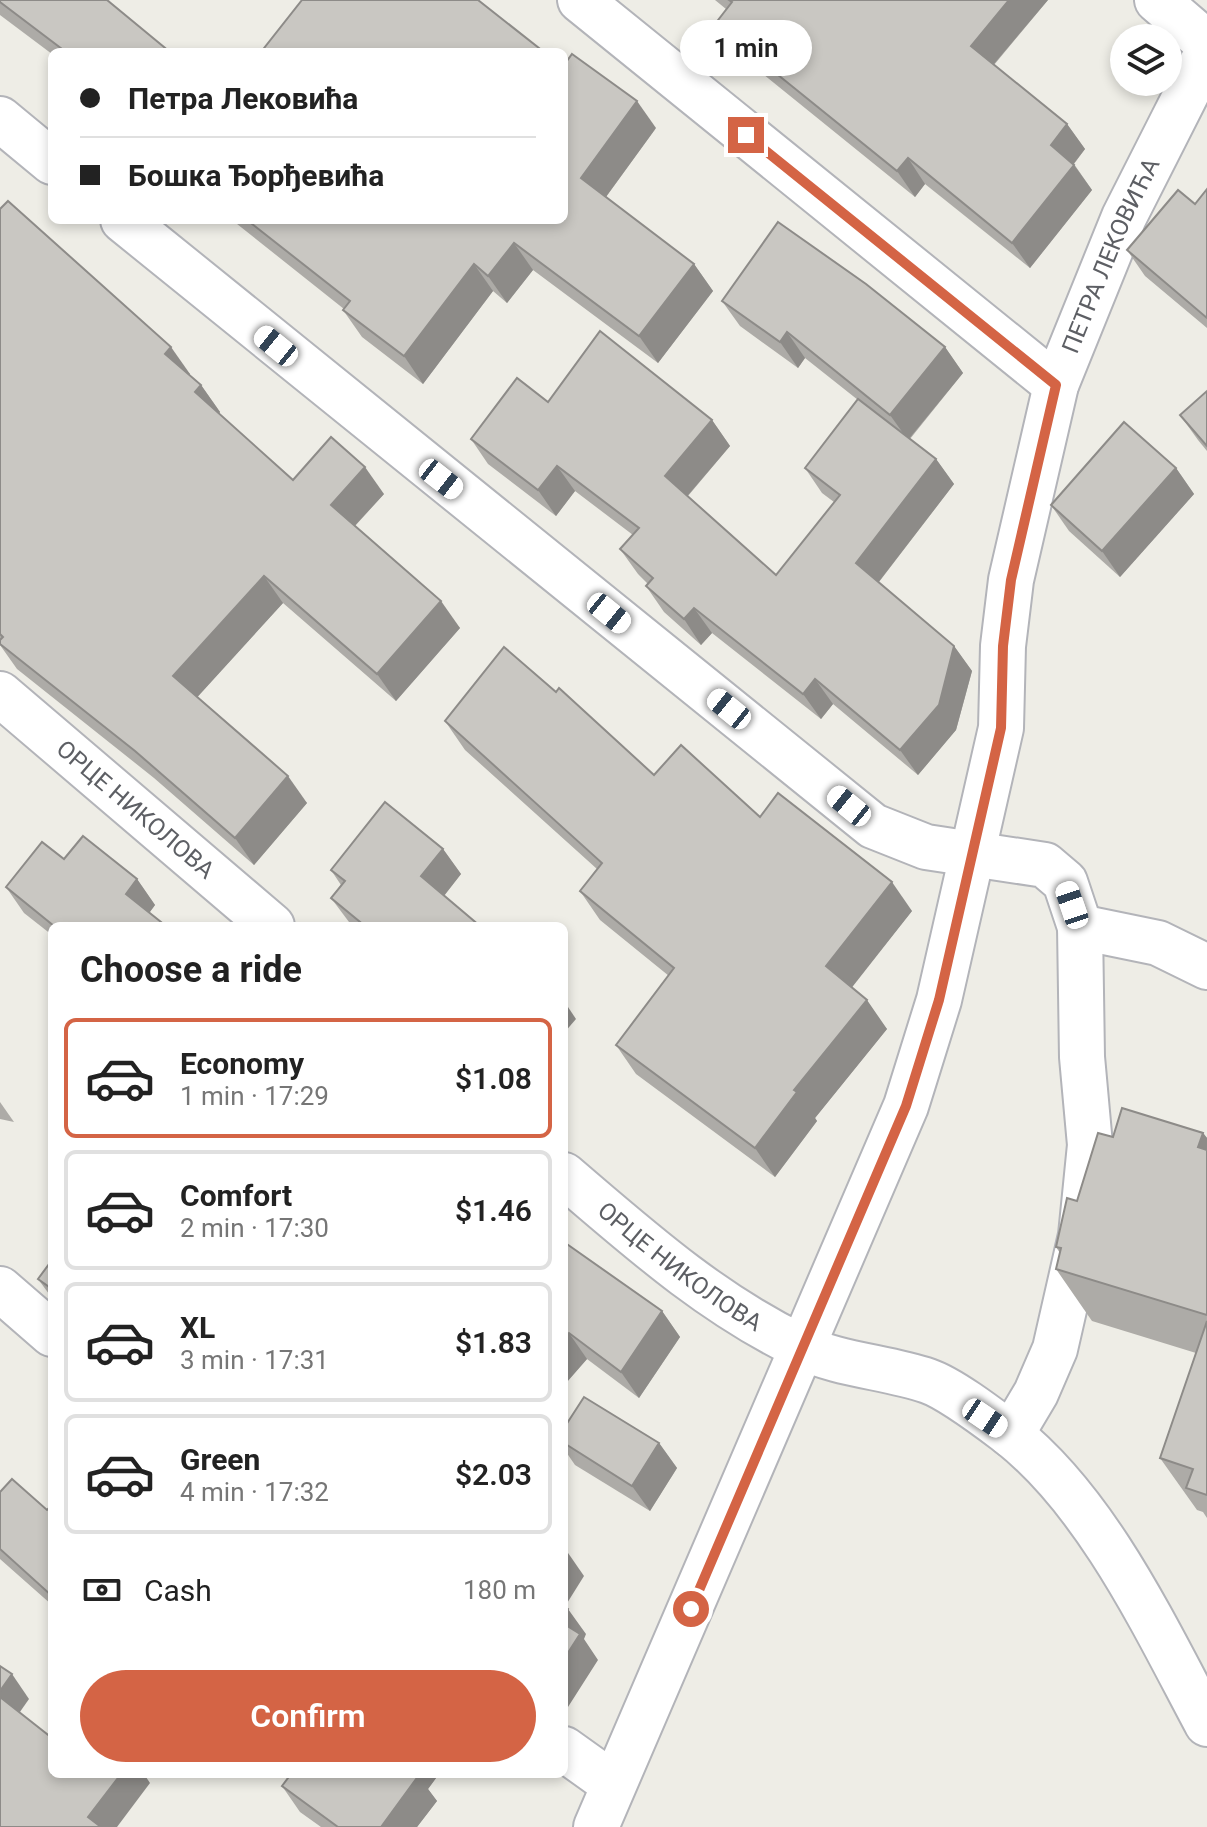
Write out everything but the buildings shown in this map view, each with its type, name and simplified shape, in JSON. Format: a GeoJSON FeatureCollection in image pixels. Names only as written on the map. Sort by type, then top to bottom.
{"type":"FeatureCollection","features":[{"type":"Feature","properties":{"kind":"street"},"geometry":{"type":"LineString","coordinates":[[580,0],[1056,385]]}},
{"type":"Feature","properties":{"kind":"street"},"geometry":{"type":"LineString","coordinates":[[1157,0],[1207,43]]}},
{"type":"Feature","properties":{"kind":"street","name":"ПЕТРА ЛЕКОВИЋА"},"geometry":{"type":"LineString","coordinates":[[596,1827],[906,1106],[939,1000],[1001,728],[1003,646],[1011,580],[1056,385],[1124,217],[1207,53]]}},
{"type":"Feature","properties":{"kind":"street"},"geometry":{"type":"LineString","coordinates":[[0,119],[48,159]]}},
{"type":"Feature","properties":{"kind":"street"},"geometry":{"type":"LineString","coordinates":[[128,224],[873,826],[926,847],[1045,865],[1065,882],[1080,927],[1081,1016],[1090,1145],[1081,1235],[1055,1349],[1036,1393],[1011,1435]]}},
{"type":"Feature","properties":{"kind":"street","name":"ОРЦЕ НИКОЛОВА"},"geometry":{"type":"LineString","coordinates":[[0,694],[267,922]]}},
{"type":"Feature","properties":{"kind":"street"},"geometry":{"type":"LineString","coordinates":[[1080,927],[1158,943],[1207,967]]}},
{"type":"Feature","properties":{"kind":"street","name":"ОРЦЕ НИКОЛОВА"},"geometry":{"type":"LineString","coordinates":[[568,1178],[685,1279],[803,1348],[932,1382],[1011,1435],[1064,1490],[1117,1559],[1207,1724]]}},
{"type":"Feature","properties":{"kind":"street"},"geometry":{"type":"LineString","coordinates":[[0,1289],[48,1331]]}},
{"type":"Feature","properties":{"kind":"street"},"geometry":{"type":"LineString","coordinates":[[568,1752],[613,1784]]}},
{"type":"Feature","properties":{"kind":"route"},"geometry":{"type":"LineString","coordinates":[[691,1609],[906,1106],[939,1000],[1001,728],[1003,646],[1011,580],[1056,385],[746,135]]}}]}
